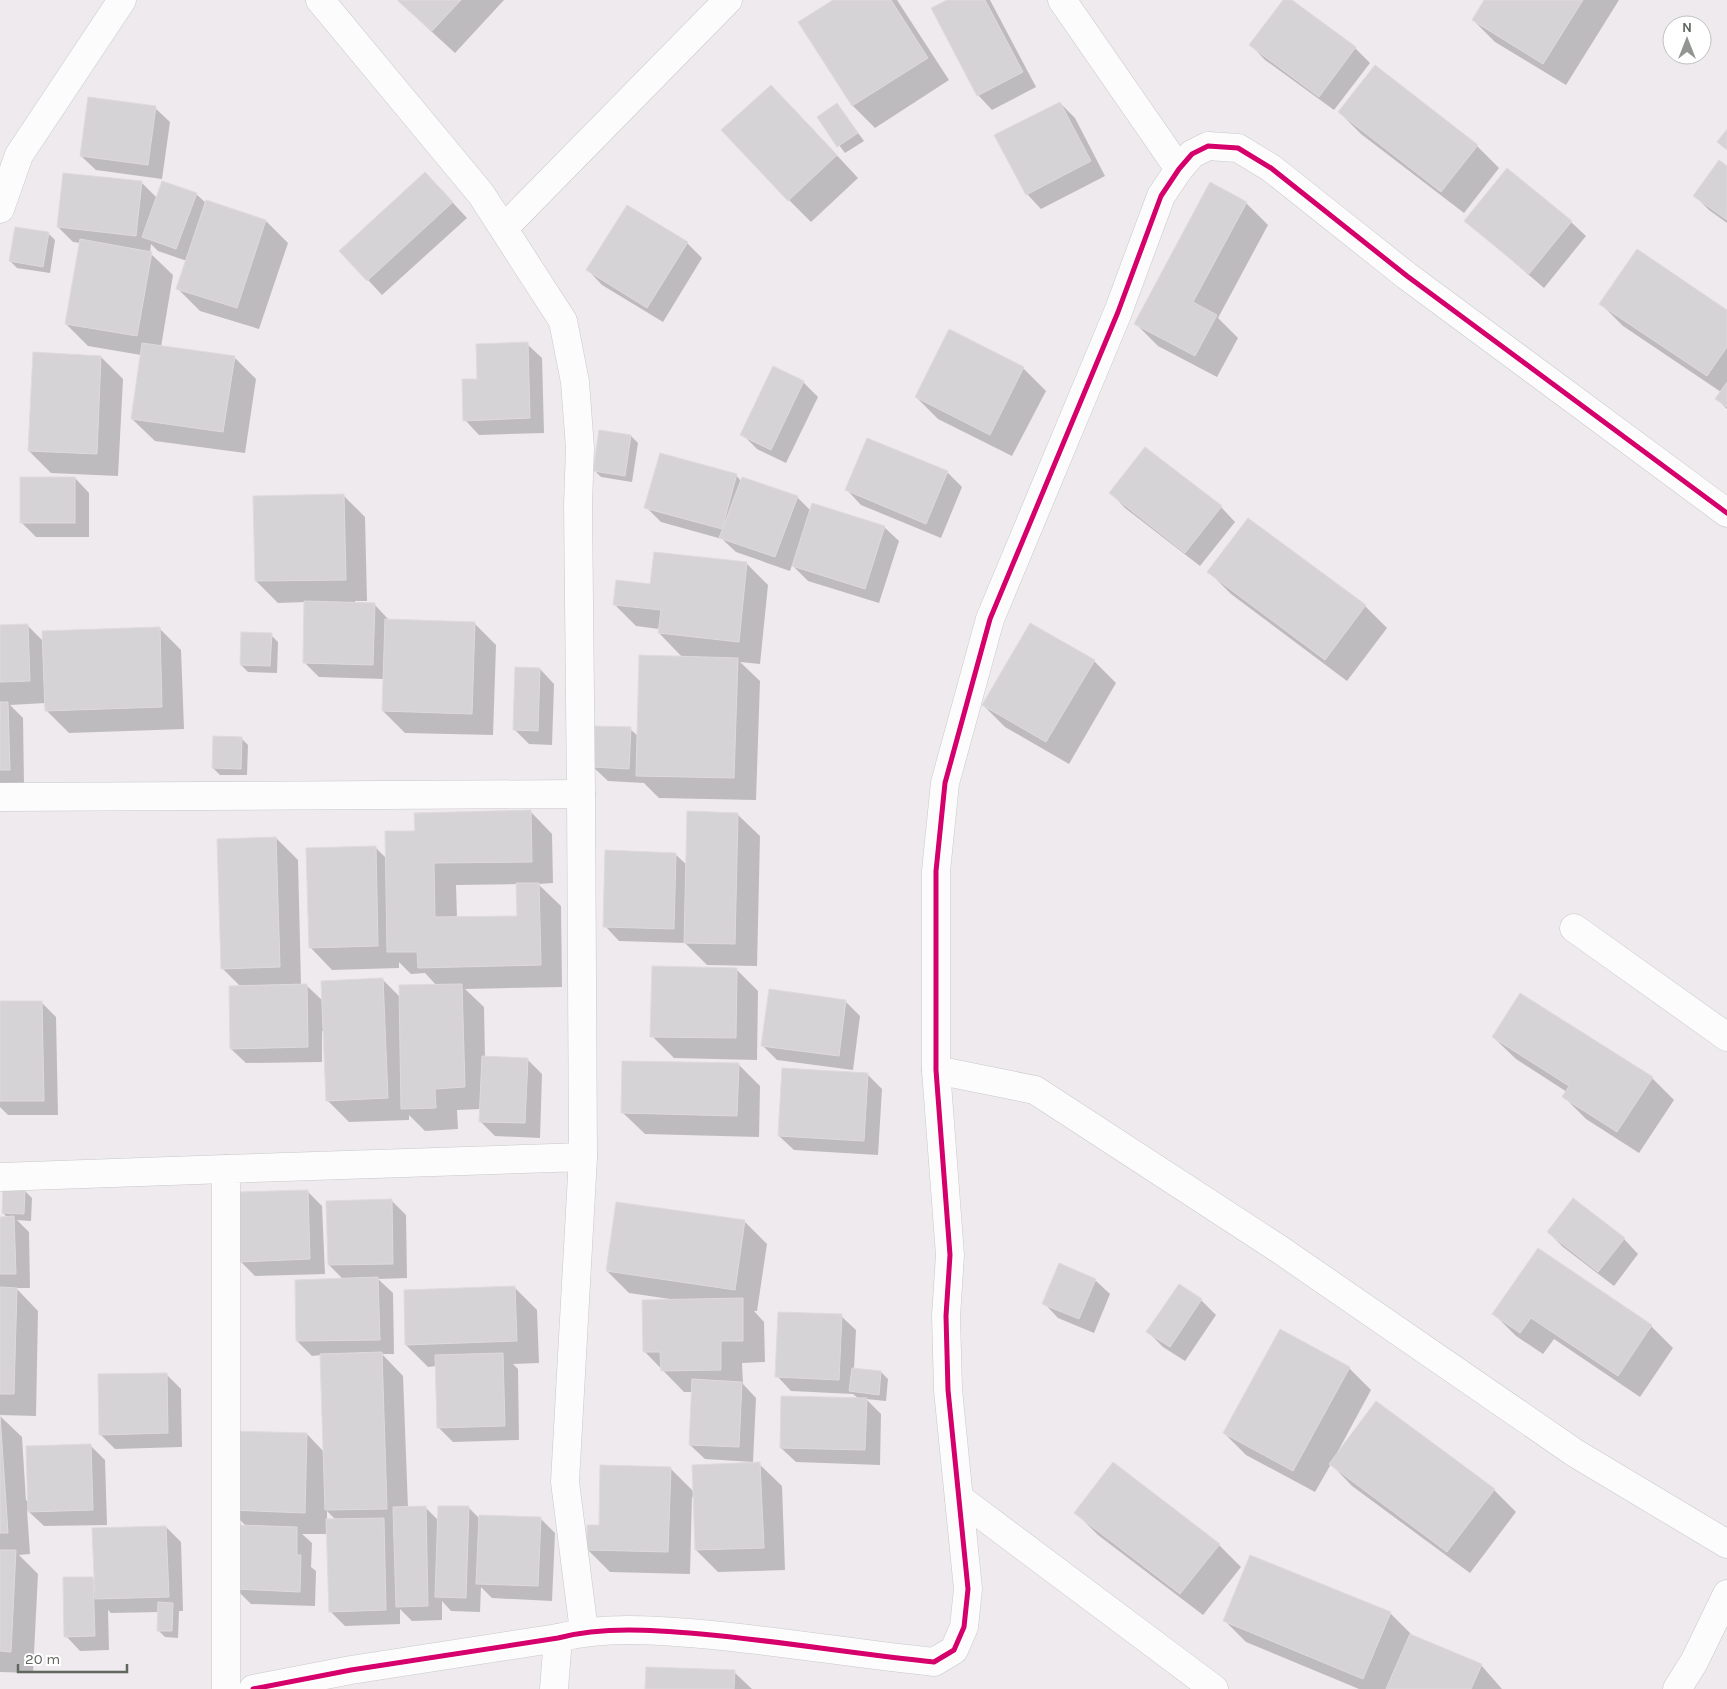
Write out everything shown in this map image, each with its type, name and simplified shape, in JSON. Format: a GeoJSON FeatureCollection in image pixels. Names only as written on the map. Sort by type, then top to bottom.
{"type":"FeatureCollection","features":[{"type":"Feature","properties":{"kind":"street"},"geometry":{"type":"LineString","coordinates":[[0,209],[19,155],[122,0]]}},
{"type":"Feature","properties":{"kind":"street"},"geometry":{"type":"LineString","coordinates":[[320,0],[481,194],[504,228],[564,321],[575,382],[580,448],[578,504],[582,1157],[565,1482],[584,1631]]}},
{"type":"Feature","properties":{"kind":"street"},"geometry":{"type":"LineString","coordinates":[[504,228],[728,0]]}},
{"type":"Feature","properties":{"kind":"street"},"geometry":{"type":"LineString","coordinates":[[1062,0],[1179,169]]}},
{"type":"Feature","properties":{"kind":"street"},"geometry":{"type":"LineString","coordinates":[[252,1689],[351,1670],[558,1638],[584,1631],[666,1631],[746,1638],[934,1662],[954,1650],[964,1626],[968,1589],[947,1382],[946,1316],[950,1255],[936,1070],[936,871],[945,783],[990,619],[1118,312],[1161,196],[1179,169],[1192,154],[1208,146],[1238,148],[1271,168],[1407,276],[1727,513]]}},
{"type":"Feature","properties":{"kind":"street"},"geometry":{"type":"LineString","coordinates":[[0,797],[581,794]]}},
{"type":"Feature","properties":{"kind":"street"},"geometry":{"type":"LineString","coordinates":[[1574,928],[1727,1037]]}},
{"type":"Feature","properties":{"kind":"street"},"geometry":{"type":"LineString","coordinates":[[936,1070],[1034,1090],[1279,1249],[1575,1453],[1727,1544]]}},
{"type":"Feature","properties":{"kind":"street"},"geometry":{"type":"LineString","coordinates":[[0,1177],[582,1157]]}},
{"type":"Feature","properties":{"kind":"street"},"geometry":{"type":"LineString","coordinates":[[226,1169],[226,1689]]}},
{"type":"Feature","properties":{"kind":"street"},"geometry":{"type":"LineString","coordinates":[[960,1498],[1214,1689]]}},
{"type":"Feature","properties":{"kind":"street"},"geometry":{"type":"LineString","coordinates":[[1677,1689],[1694,1662],[1727,1594]]}},
{"type":"Feature","properties":{"kind":"street"},"geometry":{"type":"LineString","coordinates":[[554,1689],[558,1638]]}},
{"type":"Feature","properties":{"kind":"building"},"geometry":{"type":"Polygon","coordinates":[[[397,0],[461,0],[432,31],[397,0]]]}},
{"type":"Feature","properties":{"kind":"building"},"geometry":{"type":"Polygon","coordinates":[[[833,0],[891,0],[928,58],[852,106],[798,22],[833,0]]]}},
{"type":"Feature","properties":{"kind":"building"},"geometry":{"type":"Polygon","coordinates":[[[947,0],[985,0],[1023,72],[977,96],[931,8],[947,0]]]}},
{"type":"Feature","properties":{"kind":"building"},"geometry":{"type":"Polygon","coordinates":[[[1283,0],[1292,0],[1356,47],[1319,97],[1249,45],[1283,0]]]}},
{"type":"Feature","properties":{"kind":"building"},"geometry":{"type":"Polygon","coordinates":[[[1484,0],[1583,0],[1543,64],[1472,20],[1484,0]]]}},
{"type":"Feature","properties":{"kind":"building"},"geometry":{"type":"Polygon","coordinates":[[[1375,65],[1478,145],[1441,192],[1338,112],[1375,65]]]}},
{"type":"Feature","properties":{"kind":"building"},"geometry":{"type":"Polygon","coordinates":[[[771,85],[837,155],[788,201],[721,130],[771,85]]]}},
{"type":"Feature","properties":{"kind":"building"},"geometry":{"type":"Polygon","coordinates":[[[88,97],[156,106],[148,165],[80,156],[88,97]]]}},
{"type":"Feature","properties":{"kind":"building"},"geometry":{"type":"Polygon","coordinates":[[[1060,102],[1091,161],[1026,195],[994,135],[1060,102]]]}},
{"type":"Feature","properties":{"kind":"building"},"geometry":{"type":"Polygon","coordinates":[[[837,103],[858,133],[837,147],[817,117],[837,103]]]}},
{"type":"Feature","properties":{"kind":"building"},"geometry":{"type":"Polygon","coordinates":[[[1727,129],[1727,150],[1717,142],[1727,129]]]}},
{"type":"Feature","properties":{"kind":"building"},"geometry":{"type":"Polygon","coordinates":[[[1719,160],[1727,166],[1727,220],[1693,196],[1719,160]]]}},
{"type":"Feature","properties":{"kind":"building"},"geometry":{"type":"Polygon","coordinates":[[[1507,168],[1572,221],[1529,274],[1464,221],[1507,168]]]}},
{"type":"Feature","properties":{"kind":"building"},"geometry":{"type":"Polygon","coordinates":[[[425,172],[453,202],[367,281],[339,251],[425,172]]]}},
{"type":"Feature","properties":{"kind":"building"},"geometry":{"type":"Polygon","coordinates":[[[63,173],[142,181],[136,236],[57,227],[63,173]]]}},
{"type":"Feature","properties":{"kind":"building"},"geometry":{"type":"Polygon","coordinates":[[[162,181],[197,193],[176,249],[142,237],[162,181]]]}},
{"type":"Feature","properties":{"kind":"building"},"geometry":{"type":"Polygon","coordinates":[[[1210,182],[1247,202],[1193,302],[1217,315],[1195,356],[1134,324],[1210,182]]]}},
{"type":"Feature","properties":{"kind":"building"},"geometry":{"type":"Polygon","coordinates":[[[206,200],[266,220],[237,308],[176,289],[206,200]]]}},
{"type":"Feature","properties":{"kind":"building"},"geometry":{"type":"Polygon","coordinates":[[[627,205],[688,242],[647,308],[586,270],[627,205]]]}},
{"type":"Feature","properties":{"kind":"building"},"geometry":{"type":"Polygon","coordinates":[[[15,227],[49,232],[43,267],[9,261],[15,227]]]}},
{"type":"Feature","properties":{"kind":"building"},"geometry":{"type":"Polygon","coordinates":[[[80,239],[152,252],[137,336],[65,324],[80,239]]]}},
{"type":"Feature","properties":{"kind":"building"},"geometry":{"type":"Polygon","coordinates":[[[1637,249],[1727,310],[1727,347],[1707,376],[1599,304],[1637,249]]]}},
{"type":"Feature","properties":{"kind":"building"},"geometry":{"type":"Polygon","coordinates":[[[949,329],[1024,367],[990,435],[915,397],[949,329]]]}},
{"type":"Feature","properties":{"kind":"building"},"geometry":{"type":"Polygon","coordinates":[[[528,342],[530,418],[463,421],[462,379],[477,379],[476,344],[528,342]]]}},
{"type":"Feature","properties":{"kind":"building"},"geometry":{"type":"Polygon","coordinates":[[[142,343],[235,356],[223,432],[131,419],[142,343]]]}},
{"type":"Feature","properties":{"kind":"building"},"geometry":{"type":"Polygon","coordinates":[[[33,352],[101,356],[97,454],[28,451],[33,352]]]}},
{"type":"Feature","properties":{"kind":"building"},"geometry":{"type":"Polygon","coordinates":[[[773,366],[804,381],[771,450],[740,435],[773,366]]]}},
{"type":"Feature","properties":{"kind":"building"},"geometry":{"type":"Polygon","coordinates":[[[1727,382],[1727,407],[1715,399],[1727,382]]]}},
{"type":"Feature","properties":{"kind":"building"},"geometry":{"type":"Polygon","coordinates":[[[599,430],[631,435],[625,476],[593,471],[599,430]]]}},
{"type":"Feature","properties":{"kind":"building"},"geometry":{"type":"Polygon","coordinates":[[[867,438],[948,471],[926,524],[845,490],[867,438]]]}},
{"type":"Feature","properties":{"kind":"building"},"geometry":{"type":"Polygon","coordinates":[[[1145,447],[1222,506],[1185,553],[1109,493],[1145,447]]]}},
{"type":"Feature","properties":{"kind":"building"},"geometry":{"type":"Polygon","coordinates":[[[660,453],[737,474],[722,529],[644,508],[660,453]]]}},
{"type":"Feature","properties":{"kind":"building"},"geometry":{"type":"Polygon","coordinates":[[[20,477],[75,477],[75,523],[20,523],[20,477]]]}},
{"type":"Feature","properties":{"kind":"building"},"geometry":{"type":"Polygon","coordinates":[[[742,477],[798,496],[775,557],[719,538],[742,477]]]}},
{"type":"Feature","properties":{"kind":"building"},"geometry":{"type":"Polygon","coordinates":[[[344,494],[346,580],[255,581],[253,496],[344,494]]]}},
{"type":"Feature","properties":{"kind":"building"},"geometry":{"type":"Polygon","coordinates":[[[812,503],[885,526],[865,589],[792,566],[812,503]]]}},
{"type":"Feature","properties":{"kind":"building"},"geometry":{"type":"Polygon","coordinates":[[[1248,518],[1366,605],[1325,660],[1207,572],[1248,518]]]}},
{"type":"Feature","properties":{"kind":"building"},"geometry":{"type":"Polygon","coordinates":[[[654,552],[747,562],[739,642],[658,633],[661,610],[613,605],[616,580],[650,584],[654,552]]]}},
{"type":"Feature","properties":{"kind":"building"},"geometry":{"type":"Polygon","coordinates":[[[304,601],[375,603],[373,665],[303,663],[304,601]]]}},
{"type":"Feature","properties":{"kind":"building"},"geometry":{"type":"Polygon","coordinates":[[[385,619],[475,622],[472,714],[382,711],[385,619]]]}},
{"type":"Feature","properties":{"kind":"building"},"geometry":{"type":"Polygon","coordinates":[[[1030,623],[1095,660],[1046,742],[982,705],[1030,623]]]}},
{"type":"Feature","properties":{"kind":"building"},"geometry":{"type":"Polygon","coordinates":[[[28,624],[30,681],[0,682],[0,625],[28,624]]]}},
{"type":"Feature","properties":{"kind":"building"},"geometry":{"type":"Polygon","coordinates":[[[160,627],[162,707],[45,711],[42,631],[160,627]]]}},
{"type":"Feature","properties":{"kind":"building"},"geometry":{"type":"Polygon","coordinates":[[[241,632],[272,633],[270,666],[240,665],[241,632]]]}},
{"type":"Feature","properties":{"kind":"building"},"geometry":{"type":"Polygon","coordinates":[[[639,655],[738,658],[734,778],[636,776],[639,655]]]}},
{"type":"Feature","properties":{"kind":"building"},"geometry":{"type":"Polygon","coordinates":[[[515,667],[540,668],[538,731],[513,730],[515,667]]]}},
{"type":"Feature","properties":{"kind":"building"},"geometry":{"type":"Polygon","coordinates":[[[0,702],[8,702],[10,770],[0,770],[0,702]]]}},
{"type":"Feature","properties":{"kind":"building"},"geometry":{"type":"Polygon","coordinates":[[[594,726],[631,727],[629,769],[592,767],[594,726]]]}},
{"type":"Feature","properties":{"kind":"building"},"geometry":{"type":"Polygon","coordinates":[[[213,736],[242,737],[241,769],[212,768],[213,736]]]}},
{"type":"Feature","properties":{"kind":"building"},"geometry":{"type":"Polygon","coordinates":[[[531,810],[532,862],[434,863],[435,917],[517,916],[516,883],[539,883],[541,965],[418,968],[417,952],[387,952],[385,831],[415,831],[414,813],[531,810]]]}},
{"type":"Feature","properties":{"kind":"building"},"geometry":{"type":"Polygon","coordinates":[[[687,811],[738,813],[735,944],[684,943],[687,811]]]}},
{"type":"Feature","properties":{"kind":"building"},"geometry":{"type":"Polygon","coordinates":[[[276,837],[280,967],[221,969],[217,839],[276,837]]]}},
{"type":"Feature","properties":{"kind":"building"},"geometry":{"type":"Polygon","coordinates":[[[376,846],[378,946],[309,948],[306,848],[376,846]]]}},
{"type":"Feature","properties":{"kind":"building"},"geometry":{"type":"Polygon","coordinates":[[[605,850],[676,853],[674,929],[603,927],[605,850]]]}},
{"type":"Feature","properties":{"kind":"building"},"geometry":{"type":"Polygon","coordinates":[[[652,966],[737,968],[736,1038],[650,1037],[652,966]]]}},
{"type":"Feature","properties":{"kind":"building"},"geometry":{"type":"Polygon","coordinates":[[[383,978],[388,1098],[326,1101],[321,981],[383,978]]]}},
{"type":"Feature","properties":{"kind":"building"},"geometry":{"type":"Polygon","coordinates":[[[307,984],[308,1047],[230,1049],[229,986],[307,984]]]}},
{"type":"Feature","properties":{"kind":"building"},"geometry":{"type":"Polygon","coordinates":[[[462,984],[465,1087],[435,1089],[436,1108],[401,1109],[399,985],[462,984]]]}},
{"type":"Feature","properties":{"kind":"building"},"geometry":{"type":"Polygon","coordinates":[[[769,989],[846,1000],[839,1056],[761,1046],[769,989]]]}},
{"type":"Feature","properties":{"kind":"building"},"geometry":{"type":"Polygon","coordinates":[[[1520,993],[1653,1077],[1617,1132],[1562,1097],[1569,1086],[1492,1037],[1520,993]]]}},
{"type":"Feature","properties":{"kind":"building"},"geometry":{"type":"Polygon","coordinates":[[[0,1001],[42,1001],[44,1101],[0,1101],[0,1001]]]}},
{"type":"Feature","properties":{"kind":"building"},"geometry":{"type":"Polygon","coordinates":[[[482,1056],[528,1058],[525,1123],[479,1122],[482,1056]]]}},
{"type":"Feature","properties":{"kind":"building"},"geometry":{"type":"Polygon","coordinates":[[[622,1061],[739,1063],[737,1116],[621,1113],[622,1061]]]}},
{"type":"Feature","properties":{"kind":"building"},"geometry":{"type":"Polygon","coordinates":[[[782,1068],[868,1073],[864,1141],[778,1136],[782,1068]]]}},
{"type":"Feature","properties":{"kind":"building"},"geometry":{"type":"Polygon","coordinates":[[[3,1188],[25,1189],[24,1214],[2,1213],[3,1188]]]}},
{"type":"Feature","properties":{"kind":"building"},"geometry":{"type":"Polygon","coordinates":[[[308,1190],[310,1259],[239,1262],[237,1192],[308,1190]]]}},
{"type":"Feature","properties":{"kind":"building"},"geometry":{"type":"Polygon","coordinates":[[[1573,1198],[1625,1238],[1598,1272],[1547,1232],[1573,1198]]]}},
{"type":"Feature","properties":{"kind":"building"},"geometry":{"type":"Polygon","coordinates":[[[392,1199],[393,1264],[328,1265],[326,1201],[392,1199]]]}},
{"type":"Feature","properties":{"kind":"building"},"geometry":{"type":"Polygon","coordinates":[[[616,1202],[745,1220],[735,1290],[606,1271],[616,1202]]]}},
{"type":"Feature","properties":{"kind":"building"},"geometry":{"type":"Polygon","coordinates":[[[14,1216],[16,1274],[0,1274],[0,1217],[14,1216]]]}},
{"type":"Feature","properties":{"kind":"building"},"geometry":{"type":"Polygon","coordinates":[[[1538,1248],[1652,1325],[1618,1376],[1531,1318],[1520,1333],[1492,1314],[1538,1248]]]}},
{"type":"Feature","properties":{"kind":"building"},"geometry":{"type":"Polygon","coordinates":[[[1059,1263],[1096,1279],[1079,1319],[1042,1304],[1059,1263]]]}},
{"type":"Feature","properties":{"kind":"building"},"geometry":{"type":"Polygon","coordinates":[[[378,1277],[380,1340],[296,1341],[295,1280],[378,1277]]]}},
{"type":"Feature","properties":{"kind":"building"},"geometry":{"type":"Polygon","coordinates":[[[1179,1284],[1202,1299],[1170,1347],[1146,1332],[1179,1284]]]}},
{"type":"Feature","properties":{"kind":"building"},"geometry":{"type":"Polygon","coordinates":[[[515,1286],[517,1341],[405,1345],[404,1290],[515,1286]]]}},
{"type":"Feature","properties":{"kind":"building"},"geometry":{"type":"Polygon","coordinates":[[[0,1287],[17,1288],[14,1394],[0,1394],[0,1287]]]}},
{"type":"Feature","properties":{"kind":"building"},"geometry":{"type":"Polygon","coordinates":[[[743,1298],[743,1341],[721,1341],[721,1370],[661,1371],[660,1352],[643,1352],[642,1300],[743,1298]]]}},
{"type":"Feature","properties":{"kind":"building"},"geometry":{"type":"Polygon","coordinates":[[[778,1312],[842,1314],[839,1380],[775,1377],[778,1312]]]}},
{"type":"Feature","properties":{"kind":"building"},"geometry":{"type":"Polygon","coordinates":[[[1280,1329],[1350,1367],[1293,1471],[1223,1433],[1280,1329]]]}},
{"type":"Feature","properties":{"kind":"building"},"geometry":{"type":"Polygon","coordinates":[[[382,1352],[387,1509],[325,1510],[320,1354],[382,1352]]]}},
{"type":"Feature","properties":{"kind":"building"},"geometry":{"type":"Polygon","coordinates":[[[503,1353],[505,1426],[437,1428],[435,1355],[503,1353]]]}},
{"type":"Feature","properties":{"kind":"building"},"geometry":{"type":"Polygon","coordinates":[[[852,1368],[881,1371],[879,1395],[849,1391],[852,1368]]]}},
{"type":"Feature","properties":{"kind":"building"},"geometry":{"type":"Polygon","coordinates":[[[167,1373],[168,1433],[99,1435],[98,1374],[167,1373]]]}},
{"type":"Feature","properties":{"kind":"building"},"geometry":{"type":"Polygon","coordinates":[[[692,1379],[742,1382],[739,1447],[689,1445],[692,1379]]]}},
{"type":"Feature","properties":{"kind":"building"},"geometry":{"type":"Polygon","coordinates":[[[781,1396],[867,1398],[865,1450],[780,1448],[781,1396]]]}},
{"type":"Feature","properties":{"kind":"building"},"geometry":{"type":"Polygon","coordinates":[[[1376,1401],[1495,1489],[1447,1552],[1329,1464],[1376,1401]]]}},
{"type":"Feature","properties":{"kind":"building"},"geometry":{"type":"Polygon","coordinates":[[[0,1414],[8,1533],[0,1533],[0,1414]]]}},
{"type":"Feature","properties":{"kind":"building"},"geometry":{"type":"Polygon","coordinates":[[[231,1431],[307,1433],[305,1513],[229,1510],[231,1431]]]}},
{"type":"Feature","properties":{"kind":"building"},"geometry":{"type":"Polygon","coordinates":[[[91,1444],[93,1510],[28,1512],[26,1446],[91,1444]]]}},
{"type":"Feature","properties":{"kind":"building"},"geometry":{"type":"Polygon","coordinates":[[[760,1462],[764,1548],[695,1550],[692,1465],[760,1462]]]}},
{"type":"Feature","properties":{"kind":"building"},"geometry":{"type":"Polygon","coordinates":[[[1113,1462],[1220,1544],[1180,1594],[1074,1513],[1113,1462]]]}},
{"type":"Feature","properties":{"kind":"building"},"geometry":{"type":"Polygon","coordinates":[[[600,1465],[671,1467],[668,1552],[587,1550],[587,1525],[599,1525],[600,1465]]]}},
{"type":"Feature","properties":{"kind":"building"},"geometry":{"type":"Polygon","coordinates":[[[426,1506],[428,1606],[396,1607],[393,1507],[426,1506]]]}},
{"type":"Feature","properties":{"kind":"building"},"geometry":{"type":"Polygon","coordinates":[[[438,1506],[469,1506],[466,1598],[435,1597],[438,1506]]]}},
{"type":"Feature","properties":{"kind":"building"},"geometry":{"type":"Polygon","coordinates":[[[479,1515],[541,1517],[538,1586],[476,1584],[479,1515]]]}},
{"type":"Feature","properties":{"kind":"building"},"geometry":{"type":"Polygon","coordinates":[[[384,1518],[386,1610],[329,1612],[326,1519],[384,1518]]]}},
{"type":"Feature","properties":{"kind":"building"},"geometry":{"type":"Polygon","coordinates":[[[237,1525],[297,1527],[297,1555],[301,1555],[300,1592],[235,1589],[237,1525]]]}},
{"type":"Feature","properties":{"kind":"building"},"geometry":{"type":"Polygon","coordinates":[[[166,1526],[169,1597],[95,1599],[92,1528],[166,1526]]]}},
{"type":"Feature","properties":{"kind":"building"},"geometry":{"type":"Polygon","coordinates":[[[0,1550],[16,1550],[11,1652],[0,1651],[0,1550]]]}},
{"type":"Feature","properties":{"kind":"building"},"geometry":{"type":"Polygon","coordinates":[[[1250,1555],[1391,1612],[1363,1679],[1223,1621],[1250,1555]]]}},
{"type":"Feature","properties":{"kind":"building"},"geometry":{"type":"Polygon","coordinates":[[[63,1577],[93,1577],[95,1636],[64,1637],[63,1577]]]}},
{"type":"Feature","properties":{"kind":"building"},"geometry":{"type":"Polygon","coordinates":[[[158,1602],[173,1603],[172,1631],[157,1631],[158,1602]]]}},
{"type":"Feature","properties":{"kind":"building"},"geometry":{"type":"Polygon","coordinates":[[[1410,1634],[1482,1664],[1471,1689],[1386,1689],[1410,1634]]]}},
{"type":"Feature","properties":{"kind":"building"},"geometry":{"type":"Polygon","coordinates":[[[646,1667],[735,1670],[734,1689],[645,1689],[646,1667]]]}},
{"type":"Feature","properties":{"kind":"cycle path"},"geometry":{"type":"LineString","coordinates":[[253,1689],[351,1670],[575,1634],[611,1630],[647,1630],[701,1634],[934,1662],[954,1650],[964,1627],[968,1589],[948,1390],[946,1316],[950,1255],[936,1070],[936,871],[945,783],[990,619],[1118,312],[1161,196],[1179,169],[1192,154],[1208,146],[1238,148],[1271,168],[1407,276],[1727,513]]}}]}
